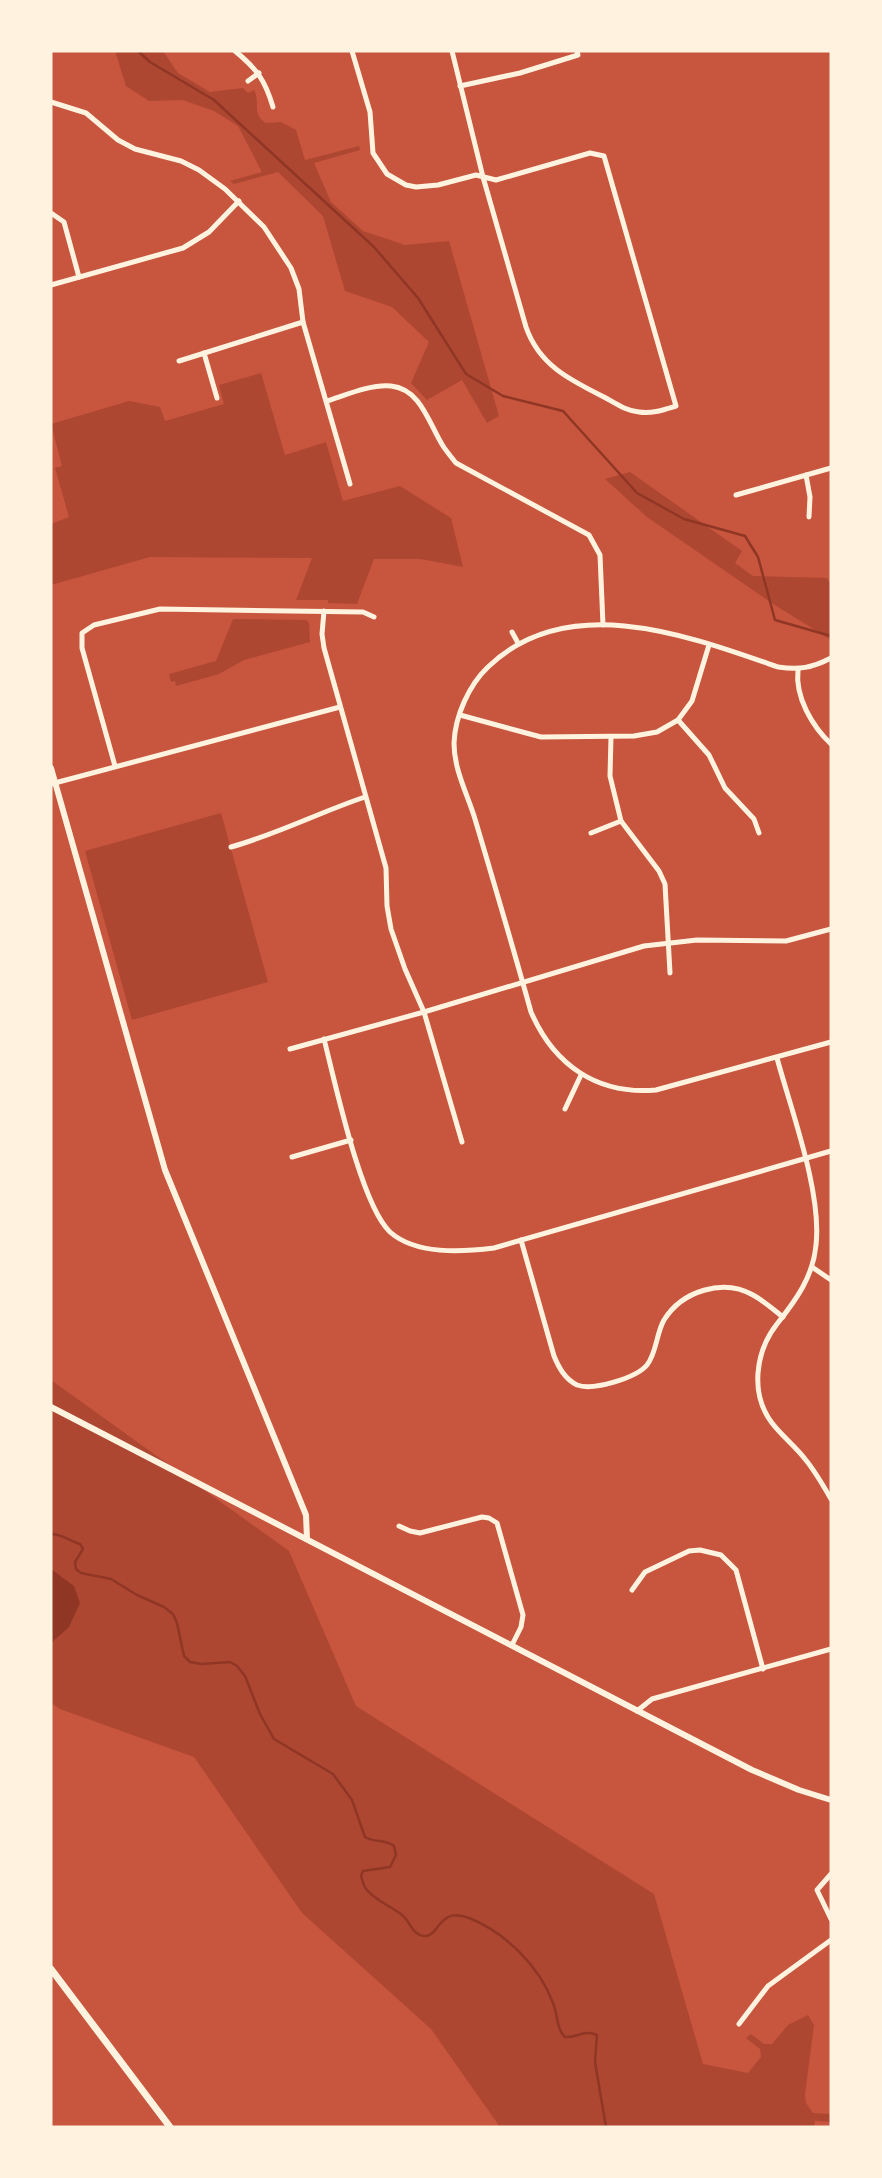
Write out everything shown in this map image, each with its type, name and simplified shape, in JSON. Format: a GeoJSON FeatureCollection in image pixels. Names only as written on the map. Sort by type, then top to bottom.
{"type":"FeatureCollection","features":[{"type":"Feature","properties":{"kind":"main road"},"geometry":{"type":"LineString","coordinates":[[51,1969],[170,2127]]}},
{"type":"Feature","properties":{"kind":"street"},"geometry":{"type":"LineString","coordinates":[[235,51],[259,73],[266,84],[273,107]]}},
{"type":"Feature","properties":{"kind":"street"},"geometry":{"type":"LineString","coordinates":[[352,51],[370,111],[373,153],[387,174],[396,180],[416,187],[427,187],[476,175],[483,177],[496,180],[590,153],[604,156],[676,406],[651,412],[630,411],[565,377],[540,355],[526,327],[483,177],[452,51]]}},
{"type":"Feature","properties":{"kind":"street"},"geometry":{"type":"LineString","coordinates":[[460,86],[520,73],[578,53]]}},
{"type":"Feature","properties":{"kind":"street"},"geometry":{"type":"LineString","coordinates":[[248,81],[259,73]]}},
{"type":"Feature","properties":{"kind":"street"},"geometry":{"type":"LineString","coordinates":[[51,102],[86,113],[118,140],[135,149],[181,161],[199,170],[239,201],[264,227],[291,268],[299,289],[303,322],[350,484]]}},
{"type":"Feature","properties":{"kind":"street"},"geometry":{"type":"LineString","coordinates":[[51,285],[193,244],[209,232],[239,201]]}},
{"type":"Feature","properties":{"kind":"street"},"geometry":{"type":"LineString","coordinates":[[51,213],[64,222],[79,277]]}},
{"type":"Feature","properties":{"kind":"street"},"geometry":{"type":"LineString","coordinates":[[179,360],[303,322]]}},
{"type":"Feature","properties":{"kind":"street"},"geometry":{"type":"LineString","coordinates":[[204,353],[217,398]]}},
{"type":"Feature","properties":{"kind":"street"},"geometry":{"type":"LineString","coordinates":[[327,401],[367,389],[391,386],[410,392],[420,404],[443,447],[456,463],[589,535],[600,555],[603,625]]}},
{"type":"Feature","properties":{"kind":"street"},"geometry":{"type":"LineString","coordinates":[[736,495],[831,468]]}},
{"type":"Feature","properties":{"kind":"street"},"geometry":{"type":"LineString","coordinates":[[806,475],[810,497],[809,517]]}},
{"type":"Feature","properties":{"kind":"street"},"geometry":{"type":"LineString","coordinates":[[115,766],[82,648],[82,633],[94,625],[160,609],[363,612],[374,617]]}},
{"type":"Feature","properties":{"kind":"street"},"geometry":{"type":"LineString","coordinates":[[324,611],[324,648],[386,868],[387,906],[391,929],[424,1012],[462,1142]]}},
{"type":"Feature","properties":{"kind":"street"},"geometry":{"type":"LineString","coordinates":[[831,658],[798,670],[778,667],[661,630],[632,625],[565,629],[518,643],[482,673],[471,688],[460,715],[454,741],[457,769],[471,806],[531,1012],[540,1031],[553,1048],[581,1075],[614,1088],[656,1090],[831,1042]]}},
{"type":"Feature","properties":{"kind":"street"},"geometry":{"type":"LineString","coordinates":[[512,632],[518,643]]}},
{"type":"Feature","properties":{"kind":"street"},"geometry":{"type":"LineString","coordinates":[[460,715],[541,737],[611,737],[657,732],[678,720],[692,701],[709,645]]}},
{"type":"Feature","properties":{"kind":"street"},"geometry":{"type":"LineString","coordinates":[[798,670],[800,691],[806,709],[816,727],[831,744]]}},
{"type":"Feature","properties":{"kind":"street"},"geometry":{"type":"LineString","coordinates":[[53,783],[340,707]]}},
{"type":"Feature","properties":{"kind":"street"},"geometry":{"type":"LineString","coordinates":[[678,720],[709,755],[725,788],[754,819],[759,833]]}},
{"type":"Feature","properties":{"kind":"street"},"geometry":{"type":"LineString","coordinates":[[611,737],[610,776],[621,821],[659,871],[665,884],[670,973]]}},
{"type":"Feature","properties":{"kind":"street"},"geometry":{"type":"LineString","coordinates":[[51,768],[53,783],[165,1170],[306,1515],[307,1539]]}},
{"type":"Feature","properties":{"kind":"street"},"geometry":{"type":"LineString","coordinates":[[231,847],[267,837],[329,809],[365,797]]}},
{"type":"Feature","properties":{"kind":"street"},"geometry":{"type":"LineString","coordinates":[[591,833],[621,821]]}},
{"type":"Feature","properties":{"kind":"street"},"geometry":{"type":"LineString","coordinates":[[290,1049],[644,946],[668,942],[786,941],[831,929]]}},
{"type":"Feature","properties":{"kind":"street"},"geometry":{"type":"LineString","coordinates":[[324,1039],[372,1206],[390,1232],[401,1239],[425,1247],[474,1251],[521,1240],[831,1151]]}},
{"type":"Feature","properties":{"kind":"street"},"geometry":{"type":"LineString","coordinates":[[776,1058],[816,1207],[817,1235],[813,1268],[796,1300],[765,1343],[758,1363],[758,1383],[761,1403],[770,1421],[805,1459],[831,1499]]}},
{"type":"Feature","properties":{"kind":"street"},"geometry":{"type":"LineString","coordinates":[[565,1109],[581,1075]]}},
{"type":"Feature","properties":{"kind":"street"},"geometry":{"type":"LineString","coordinates":[[292,1157],[351,1140]]}},
{"type":"Feature","properties":{"kind":"street"},"geometry":{"type":"LineString","coordinates":[[521,1240],[554,1356],[569,1380],[579,1385],[589,1387],[626,1378],[644,1368],[650,1361],[659,1331],[669,1313],[684,1298],[703,1290],[724,1287],[745,1292],[755,1296],[783,1317]]}},
{"type":"Feature","properties":{"kind":"street"},"geometry":{"type":"LineString","coordinates":[[813,1268],[831,1280]]}},
{"type":"Feature","properties":{"kind":"street"},"geometry":{"type":"LineString","coordinates":[[51,1407],[752,1770],[831,1800]]}},
{"type":"Feature","properties":{"kind":"street"},"geometry":{"type":"LineString","coordinates":[[399,1526],[420,1533],[482,1517],[497,1522],[523,1615],[521,1627],[512,1645]]}},
{"type":"Feature","properties":{"kind":"street"},"geometry":{"type":"LineString","coordinates":[[632,1590],[645,1572],[689,1551],[700,1550],[721,1555],[736,1570],[763,1668]]}},
{"type":"Feature","properties":{"kind":"street"},"geometry":{"type":"LineString","coordinates":[[637,1711],[652,1699],[831,1649]]}},
{"type":"Feature","properties":{"kind":"street"},"geometry":{"type":"LineString","coordinates":[[831,1874],[817,1890],[831,1919]]}},
{"type":"Feature","properties":{"kind":"street"},"geometry":{"type":"LineString","coordinates":[[739,2024],[768,1986],[831,1940]]}},
{"type":"Feature","properties":{"kind":"shaded area"},"geometry":{"type":"Polygon","coordinates":[[[115,51],[163,51],[178,73],[210,92],[243,88],[248,93],[254,90],[257,112],[261,119],[266,123],[281,122],[296,130],[305,160],[359,146],[360,150],[314,163],[331,202],[363,231],[405,245],[449,241],[499,416],[487,423],[462,380],[427,400],[411,383],[429,342],[392,307],[345,291],[323,216],[278,172],[234,184],[230,181],[262,172],[238,126],[214,111],[183,100],[149,101],[126,86],[115,51]]]}},
{"type":"Feature","properties":{"kind":"shaded area"},"geometry":{"type":"Polygon","coordinates":[[[261,373],[285,455],[326,442],[343,501],[400,486],[451,518],[463,567],[421,559],[374,559],[357,604],[296,600],[312,558],[150,557],[51,585],[51,524],[69,517],[55,468],[62,466],[51,424],[129,401],[160,407],[165,421],[224,404],[219,385],[261,373]]]}},
{"type":"Feature","properties":{"kind":"shaded area"},"geometry":{"type":"Polygon","coordinates":[[[630,472],[742,551],[735,563],[753,576],[827,578],[831,586],[831,640],[770,602],[647,517],[605,479],[630,472]]]}},
{"type":"Feature","properties":{"kind":"shaded area"},"geometry":{"type":"Polygon","coordinates":[[[233,619],[306,620],[309,623],[310,642],[244,660],[219,674],[176,686],[175,681],[171,682],[169,674],[216,661],[233,619]]]}},
{"type":"Feature","properties":{"kind":"shaded area"},"geometry":{"type":"Polygon","coordinates":[[[221,813],[268,982],[132,1020],[85,851],[221,813]]]}},
{"type":"Feature","properties":{"kind":"shaded area"},"geometry":{"type":"Polygon","coordinates":[[[51,1380],[289,1551],[356,1706],[654,1894],[703,2064],[748,2073],[761,2057],[760,2049],[746,2038],[751,2034],[764,2044],[772,2044],[788,2025],[808,2015],[814,2025],[806,2103],[813,2113],[831,2114],[831,2122],[815,2121],[814,2127],[500,2127],[431,2029],[302,1913],[194,1757],[60,1709],[51,1703],[51,1380]]]}},
{"type":"Feature","properties":{"kind":"shaded area"},"geometry":{"type":"Polygon","coordinates":[[[51,1569],[74,1586],[80,1603],[69,1627],[51,1643],[51,1569]]]}},
{"type":"Feature","properties":{"kind":"waterway"},"geometry":{"type":"LineString","coordinates":[[138,51],[150,62],[214,100],[374,247],[418,298],[466,374],[503,396],[563,411],[637,493],[684,519],[745,536],[758,557],[775,620],[831,636]]}},
{"type":"Feature","properties":{"kind":"waterway"},"geometry":{"type":"LineString","coordinates":[[51,1534],[80,1544],[83,1549],[75,1562],[76,1569],[81,1573],[111,1579],[173,1614],[184,1656],[190,1662],[230,1662],[237,1666],[245,1676],[260,1714],[274,1739],[333,1774],[352,1800],[365,1837],[394,1846],[396,1855],[390,1867],[363,1871],[363,1883],[371,1894],[402,1915],[420,1935],[429,1935],[445,1919],[459,1915],[482,1924],[520,1952],[547,1990],[560,2030],[565,2037],[588,2033],[597,2035],[595,2062],[606,2127]]}}]}
